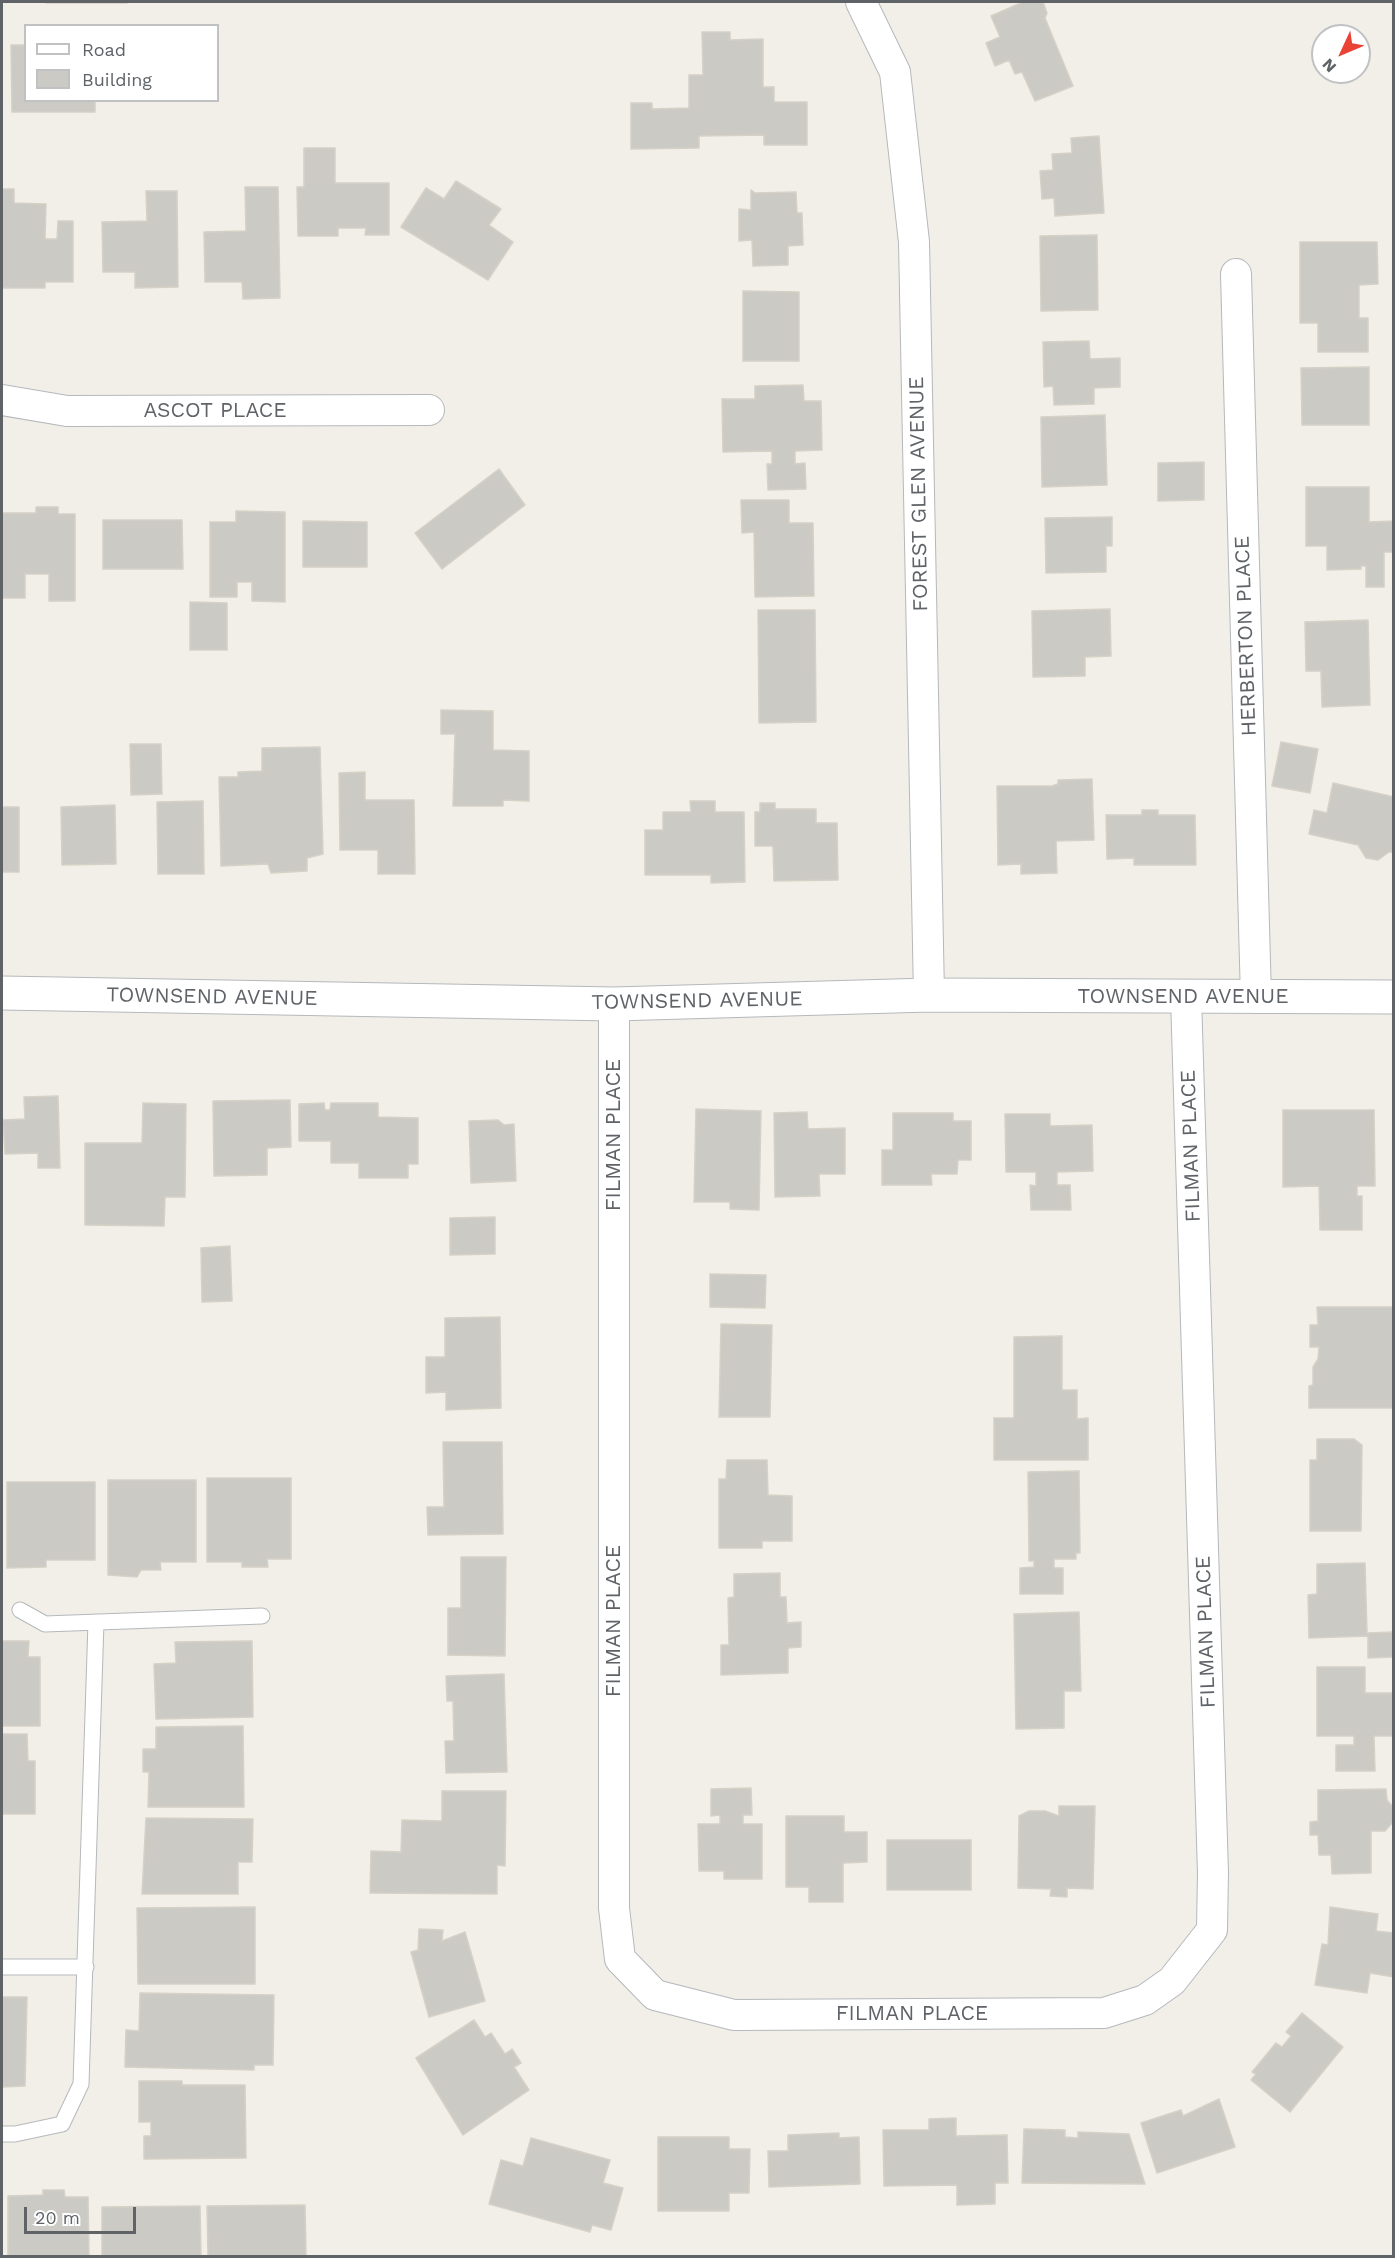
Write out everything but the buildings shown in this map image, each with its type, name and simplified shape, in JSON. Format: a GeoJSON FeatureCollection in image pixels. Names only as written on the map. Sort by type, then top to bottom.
{"type":"FeatureCollection","features":[{"type":"Feature","properties":{"kind":"street","name":"FOREST GLEN AVENUE"},"geometry":{"type":"LineString","coordinates":[[861,2],[895,72],[914,242],[929,995]]}},
{"type":"Feature","properties":{"kind":"street","name":"HERBERTON PLACE"},"geometry":{"type":"LineString","coordinates":[[1236,274],[1256,998]]}},
{"type":"Feature","properties":{"kind":"street","name":"ASCOT PLACE"},"geometry":{"type":"LineString","coordinates":[[2,400],[67,411],[429,410]]}},
{"type":"Feature","properties":{"kind":"street","name":"TOWNSEND AVENUE"},"geometry":{"type":"LineString","coordinates":[[2,993],[614,1004],[929,995],[1394,997]]}},
{"type":"Feature","properties":{"kind":"street","name":"FILMAN PLACE"},"geometry":{"type":"LineString","coordinates":[[614,1004],[614,1908],[620,1959],[655,1995],[734,2015],[1104,2013],[1145,2000],[1172,1981],[1212,1930],[1213,1861],[1186,997]]}},
{"type":"Feature","properties":{"kind":"lane"},"geometry":{"type":"LineString","coordinates":[[20,1610],[45,1624],[261,1616]]}},
{"type":"Feature","properties":{"kind":"lane"},"geometry":{"type":"LineString","coordinates":[[2,2134],[15,2134],[62,2124],[81,2084],[96,1622]]}},
{"type":"Feature","properties":{"kind":"lane"},"geometry":{"type":"LineString","coordinates":[[2,1967],[86,1967]]}}]}
